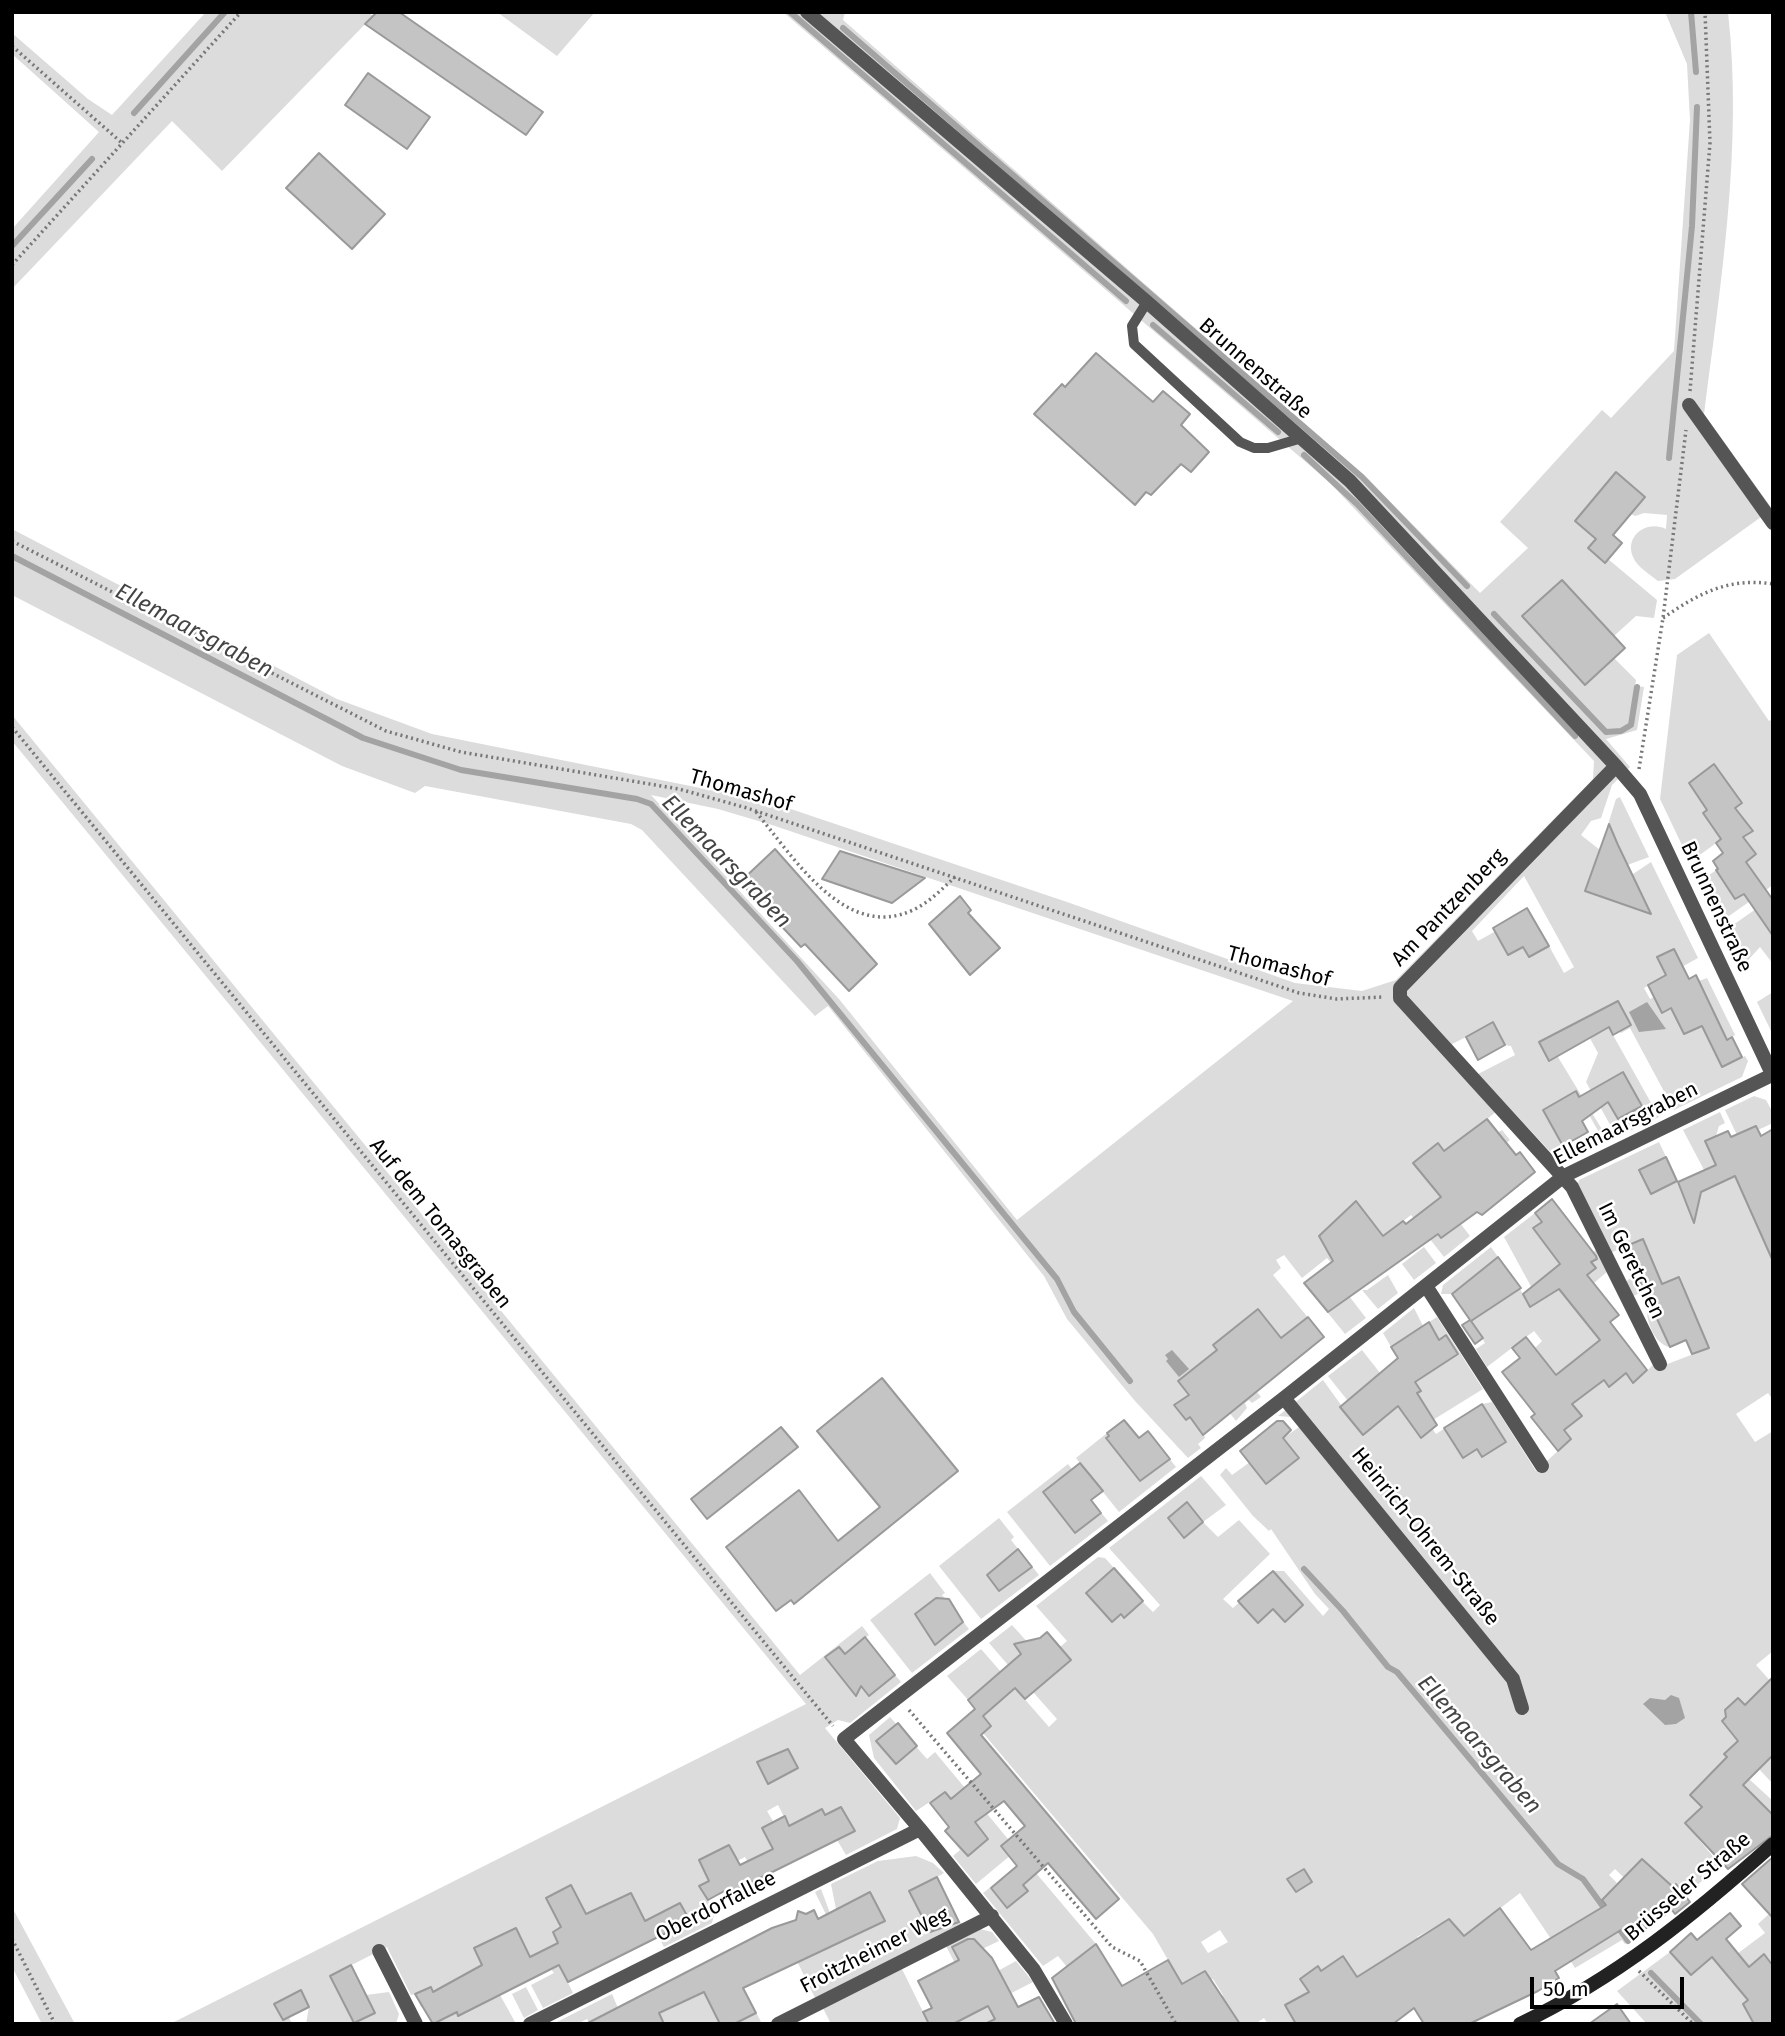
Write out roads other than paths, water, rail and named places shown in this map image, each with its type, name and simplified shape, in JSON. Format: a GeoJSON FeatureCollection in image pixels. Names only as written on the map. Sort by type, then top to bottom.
{"type":"FeatureCollection","features":[{"type":"Feature","properties":{"kind":"street","name":"Brunnenstraße"},"geometry":{"type":"LineString","coordinates":[[807,12],[1147,302],[1350,481],[1616,766],[1640,794],[1773,1075]]}},
{"type":"Feature","properties":{"kind":"street"},"geometry":{"type":"LineString","coordinates":[[1689,405],[1773,523]]}},
{"type":"Feature","properties":{"kind":"street","name":"Am Pantzenberg"},"geometry":{"type":"LineString","coordinates":[[1564,1176],[1400,998],[1400,988],[1616,766]]}},
{"type":"Feature","properties":{"kind":"street","name":"Ellemaarsgraben"},"geometry":{"type":"LineString","coordinates":[[920,1829],[844,1739],[1284,1398],[1564,1176],[1773,1075]]}},
{"type":"Feature","properties":{"kind":"street","name":"Im Geretchen"},"geometry":{"type":"LineString","coordinates":[[1564,1176],[1660,1364]]}},
{"type":"Feature","properties":{"kind":"street"},"geometry":{"type":"LineString","coordinates":[[1426,1286],[1542,1466]]}},
{"type":"Feature","properties":{"kind":"street","name":"Heinrich-Ohrem-Straße"},"geometry":{"type":"LineString","coordinates":[[1284,1398],[1513,1679],[1522,1708]]}},
{"type":"Feature","properties":{"kind":"street"},"geometry":{"type":"LineString","coordinates":[[920,1829],[1042,1982],[1066,2024]]}},
{"type":"Feature","properties":{"kind":"street","name":"Oberdorfallee"},"geometry":{"type":"LineString","coordinates":[[530,2024],[920,1829]]}},
{"type":"Feature","properties":{"kind":"street","name":"Brüsseler Straße"},"geometry":{"type":"LineString","coordinates":[[1520,2024],[1591,1987],[1631,1962],[1687,1919],[1773,1844]]}},
{"type":"Feature","properties":{"kind":"street","name":"Froitzheimer Weg"},"geometry":{"type":"LineString","coordinates":[[778,2024],[992,1916]]}},
{"type":"Feature","properties":{"kind":"street"},"geometry":{"type":"LineString","coordinates":[[379,1951],[416,2024]]}},
{"type":"Feature","properties":{"kind":"lane"},"geometry":{"type":"LineString","coordinates":[[1147,302],[1132,326],[1134,344],[1213,419],[1240,442],[1254,448],[1302,438]]}},
{"type":"Feature","properties":{"kind":"waterway"},"geometry":{"type":"LineString","coordinates":[[134,113],[225,12]]}},
{"type":"Feature","properties":{"kind":"waterway"},"geometry":{"type":"LineString","coordinates":[[790,12],[1126,301]]}},
{"type":"Feature","properties":{"kind":"waterway"},"geometry":{"type":"LineString","coordinates":[[1691,12],[1696,72]]}},
{"type":"Feature","properties":{"kind":"waterway"},"geometry":{"type":"LineString","coordinates":[[843,28],[1362,477],[1467,586]]}},
{"type":"Feature","properties":{"kind":"waterway"},"geometry":{"type":"LineString","coordinates":[[1669,458],[1692,226],[1697,107]]}},
{"type":"Feature","properties":{"kind":"waterway"},"geometry":{"type":"LineString","coordinates":[[12,246],[92,159]]}},
{"type":"Feature","properties":{"kind":"waterway"},"geometry":{"type":"LineString","coordinates":[[1153,325],[1278,432]]}},
{"type":"Feature","properties":{"kind":"waterway"},"geometry":{"type":"LineString","coordinates":[[1304,455],[1357,504],[1575,736]]}},
{"type":"Feature","properties":{"kind":"waterway","name":"Ellemaarsgraben"},"geometry":{"type":"LineString","coordinates":[[12,556],[363,738],[461,770],[637,799],[651,804],[797,961],[1057,1279],[1074,1312],[1130,1381]]}},
{"type":"Feature","properties":{"kind":"waterway"},"geometry":{"type":"LineString","coordinates":[[1494,614],[1606,732],[1621,731],[1631,725],[1637,687]]}},
{"type":"Feature","properties":{"kind":"waterway","name":"Ellemaarsgraben"},"geometry":{"type":"LineString","coordinates":[[1304,1569],[1343,1611],[1388,1667],[1397,1672],[1558,1864],[1583,1879],[1607,1912]]}},
{"type":"Feature","properties":{"kind":"waterway","name":"Ellemaarsgraben"},"geometry":{"type":"LineString","coordinates":[[1615,1923],[1628,1941]]}},
{"type":"Feature","properties":{"kind":"waterway","name":"Ellemaarsgraben"},"geometry":{"type":"LineString","coordinates":[[1651,1973],[1701,2024]]}}]}
